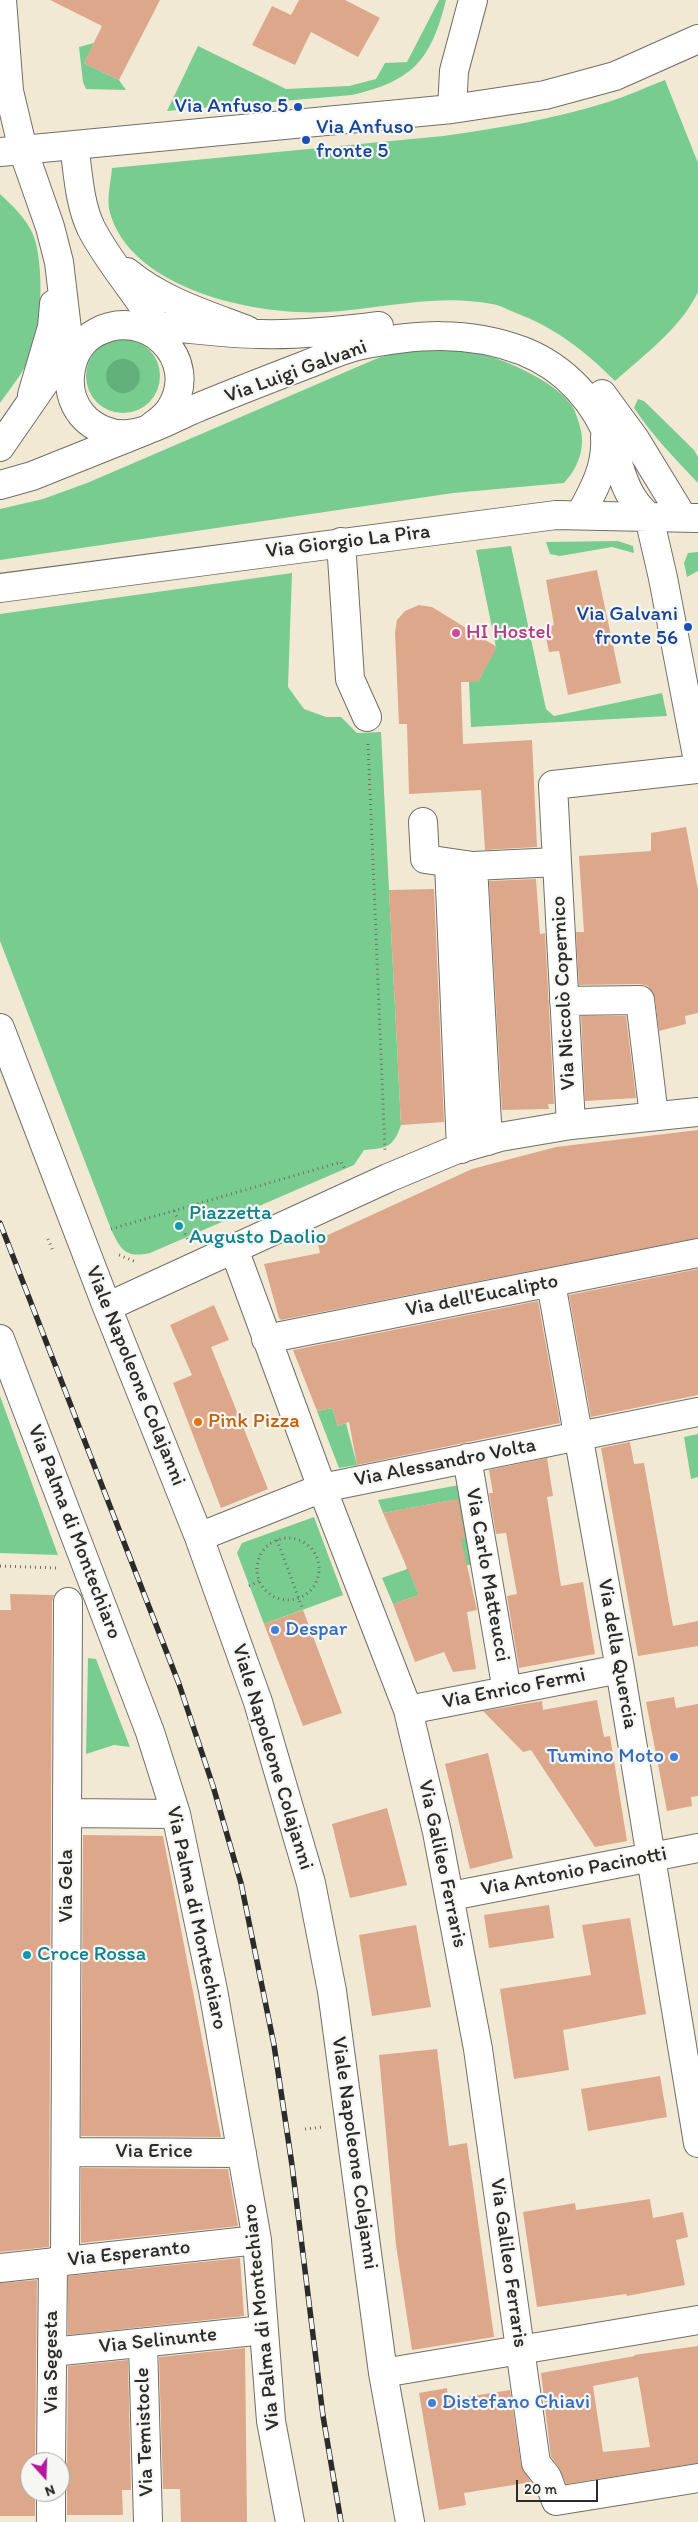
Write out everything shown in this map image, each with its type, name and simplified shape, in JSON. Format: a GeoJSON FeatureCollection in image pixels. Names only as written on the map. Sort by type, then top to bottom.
{"type":"FeatureCollection","features":[{"type":"Feature","properties":{"kind":"street"},"geometry":{"type":"LineString","coordinates":[[2,0],[12,151],[50,227],[58,262],[70,356],[69,381],[72,399],[81,414],[95,426],[111,433],[119,434],[146,430]]}},
{"type":"Feature","properties":{"kind":"street"},"geometry":{"type":"LineString","coordinates":[[452,109],[454,71],[473,0]]}},
{"type":"Feature","properties":{"kind":"street"},"geometry":{"type":"LineString","coordinates":[[12,151],[452,109],[545,95],[616,76],[698,39]]}},
{"type":"Feature","properties":{"kind":"street"},"geometry":{"type":"LineString","coordinates":[[0,485],[40,473],[146,430],[162,419],[172,407],[178,392],[177,366],[153,332],[88,218],[74,145]]}},
{"type":"Feature","properties":{"kind":"street"},"geometry":{"type":"LineString","coordinates":[[107,254],[149,287],[185,308],[258,334]]}},
{"type":"Feature","properties":{"kind":"street"},"geometry":{"type":"LineString","coordinates":[[27,410],[52,326],[58,262]]}},
{"type":"Feature","properties":{"kind":"street","name":"Via Luigi Galvani"},"geometry":{"type":"LineString","coordinates":[[153,332],[258,334],[350,330],[421,320],[450,320],[512,332],[547,349],[578,370],[596,386],[619,415],[690,517]]}},
{"type":"Feature","properties":{"kind":"street"},"geometry":{"type":"LineString","coordinates":[[0,447],[70,356],[96,332],[114,325],[153,332]]}},
{"type":"Feature","properties":{"kind":"street","name":"Via Luigi Galvani"},"geometry":{"type":"LineString","coordinates":[[146,430],[241,390],[355,346],[426,336],[463,336],[492,341],[525,352],[556,369],[578,387],[604,423],[628,492],[636,505],[649,517],[663,578],[698,761]]}},
{"type":"Feature","properties":{"kind":"street"},"geometry":{"type":"LineString","coordinates":[[580,514],[602,471],[606,451],[604,423]]}},
{"type":"Feature","properties":{"kind":"street","name":"Via Giorgio La Pira"},"geometry":{"type":"LineString","coordinates":[[0,588],[556,515],[690,517]]}},
{"type":"Feature","properties":{"kind":"street"},"geometry":{"type":"LineString","coordinates":[[341,542],[350,679],[367,717]]}},
{"type":"Feature","properties":{"kind":"street","name":"Via Niccolò Copernico"},"geometry":{"type":"LineString","coordinates":[[571,1125],[553,785],[698,769]]}},
{"type":"Feature","properties":{"kind":"street"},"geometry":{"type":"LineString","coordinates":[[423,822],[425,858],[461,864],[557,862]]}},
{"type":"Feature","properties":{"kind":"street"},"geometry":{"type":"LineString","coordinates":[[461,864],[461,1148]]}},
{"type":"Feature","properties":{"kind":"street"},"geometry":{"type":"LineString","coordinates":[[461,864],[488,1141]]}},
{"type":"Feature","properties":{"kind":"street"},"geometry":{"type":"LineString","coordinates":[[564,1001],[640,1000],[654,1116]]}},
{"type":"Feature","properties":{"kind":"street","name":"Viale Napoleone Colajanni"},"geometry":{"type":"LineString","coordinates":[[0,1028],[106,1307],[199,1538],[258,1702],[311,1883],[332,1991],[383,2373],[410,2522]]}},
{"type":"Feature","properties":{"kind":"street"},"geometry":{"type":"LineString","coordinates":[[106,1307],[388,1178],[461,1148],[571,1125],[698,1112]]}},
{"type":"Feature","properties":{"kind":"street","name":"Via Galileo Ferraris"},"geometry":{"type":"LineString","coordinates":[[234,1249],[322,1488],[408,1710],[450,1896],[478,2049],[536,2463],[547,2477],[556,2501],[698,2478]]}},
{"type":"Feature","properties":{"kind":"street","name":"Via dell'Eucalipto"},"geometry":{"type":"LineString","coordinates":[[266,1339],[698,1253]]}},
{"type":"Feature","properties":{"kind":"street","name":"Via della Quercia"},"geometry":{"type":"LineString","coordinates":[[551,1283],[620,1668],[698,2143]]}},
{"type":"Feature","properties":{"kind":"street","name":"Via Palma di Montechiaro"},"geometry":{"type":"LineString","coordinates":[[0,1339],[150,1732],[176,1814],[213,1990],[257,2240],[271,2421],[290,2522]]}},
{"type":"Feature","properties":{"kind":"street","name":"Via Alessandro Volta"},"geometry":{"type":"LineString","coordinates":[[199,1538],[322,1488],[698,1412]]}},
{"type":"Feature","properties":{"kind":"street","name":"Via Carlo Matteucci"},"geometry":{"type":"LineString","coordinates":[[467,1458],[507,1691]]}},
{"type":"Feature","properties":{"kind":"street","name":"Via Gela"},"geometry":{"type":"LineString","coordinates":[[59,2261],[66,2152],[68,1602]]}},
{"type":"Feature","properties":{"kind":"street","name":"Via Enrico Fermi"},"geometry":{"type":"LineString","coordinates":[[408,1710],[620,1668]]}},
{"type":"Feature","properties":{"kind":"street"},"geometry":{"type":"LineString","coordinates":[[67,1813],[176,1814]]}},
{"type":"Feature","properties":{"kind":"street","name":"Via Antonio Pacinotti"},"geometry":{"type":"LineString","coordinates":[[450,1896],[698,1848]]}},
{"type":"Feature","properties":{"kind":"street","name":"Via Erice"},"geometry":{"type":"LineString","coordinates":[[66,2152],[242,2153]]}},
{"type":"Feature","properties":{"kind":"street","name":"Via Esperanto"},"geometry":{"type":"LineString","coordinates":[[0,2268],[257,2240]]}},
{"type":"Feature","properties":{"kind":"street","name":"Via Segesta"},"geometry":{"type":"LineString","coordinates":[[51,2452],[52,2352],[59,2261]]}},
{"type":"Feature","properties":{"kind":"street"},"geometry":{"type":"LineString","coordinates":[[383,2373],[698,2320]]}},
{"type":"Feature","properties":{"kind":"street","name":"Via Selinunte"},"geometry":{"type":"LineString","coordinates":[[52,2352],[264,2330]]}},
{"type":"Feature","properties":{"kind":"street","name":"Via Temistocle"},"geometry":{"type":"LineString","coordinates":[[143,2343],[148,2522]]}},
{"type":"Feature","properties":{"kind":"street"},"geometry":{"type":"LineString","coordinates":[[270,2522],[271,2421]]}},
{"type":"Feature","properties":{"kind":"street"},"geometry":{"type":"LineString","coordinates":[[51,2502],[51,2522]]}},
{"type":"Feature","properties":{"kind":"path"},"geometry":{"type":"LineString","coordinates":[[367,717],[388,1178]]}},
{"type":"Feature","properties":{"kind":"path"},"geometry":{"type":"LineString","coordinates":[[111,1230],[341,1162],[349,1174]]}},
{"type":"Feature","properties":{"kind":"path"},"geometry":{"type":"LineString","coordinates":[[174,1211],[190,1244]]}},
{"type":"Feature","properties":{"kind":"path"},"geometry":{"type":"LineString","coordinates":[[48,1239],[53,1251]]}},
{"type":"Feature","properties":{"kind":"path"},"geometry":{"type":"LineString","coordinates":[[116,1253],[121,1258],[134,1262],[142,1261]]}},
{"type":"Feature","properties":{"kind":"path"},"geometry":{"type":"LineString","coordinates":[[286,1537],[296,1539],[305,1543],[317,1557],[318,1576],[314,1586],[299,1598],[280,1599],[265,1589],[259,1581],[257,1566],[261,1552],[268,1544],[277,1540],[286,1537]]}},
{"type":"Feature","properties":{"kind":"path"},"geometry":{"type":"LineString","coordinates":[[277,1540],[303,1610]]}},
{"type":"Feature","properties":{"kind":"path"},"geometry":{"type":"LineString","coordinates":[[0,1566],[63,1568]]}},
{"type":"Feature","properties":{"kind":"path"},"geometry":{"type":"LineString","coordinates":[[249,1586],[259,1581]]}},
{"type":"Feature","properties":{"kind":"path"},"geometry":{"type":"LineString","coordinates":[[305,2129],[323,2128]]}},
{"type":"Feature","properties":{"kind":"green space"},"geometry":{"type":"Polygon","coordinates":[[[439,0],[446,0],[434,38],[426,53],[405,75],[390,83],[352,95],[167,111],[198,46],[286,89],[349,86],[376,79],[385,63],[407,62],[439,0]]]}},
{"type":"Feature","properties":{"kind":"green space"},"geometry":{"type":"Polygon","coordinates":[[[94,43],[84,63],[119,80],[126,90],[86,89],[83,82],[79,47],[94,43]]]}},
{"type":"Feature","properties":{"kind":"green space"},"geometry":{"type":"Polygon","coordinates":[[[665,80],[698,163],[698,292],[682,318],[672,329],[615,381],[581,350],[557,333],[501,306],[450,300],[326,312],[298,312],[233,303],[200,293],[170,279],[143,262],[123,240],[110,213],[109,196],[112,168],[443,136],[485,130],[588,108],[623,97],[665,80]]]}},
{"type":"Feature","properties":{"kind":"green space"},"geometry":{"type":"Polygon","coordinates":[[[0,194],[20,215],[33,233],[38,251],[40,308],[37,335],[28,362],[0,403],[0,194]]]}},
{"type":"Feature","properties":{"kind":"green space"},"geometry":{"type":"Polygon","coordinates":[[[116,339],[130,339],[144,345],[154,355],[160,369],[158,390],[144,407],[130,413],[116,413],[102,407],[92,397],[86,383],[86,369],[92,355],[102,345],[116,339]]]}},
{"type":"Feature","properties":{"kind":"green space"},"geometry":{"type":"Polygon","coordinates":[[[423,348],[469,351],[495,358],[540,378],[564,396],[576,413],[582,442],[577,464],[564,483],[453,493],[0,560],[0,509],[43,499],[87,483],[378,358],[423,348]]]}},
{"type":"Feature","properties":{"kind":"green space"},"geometry":{"type":"Polygon","coordinates":[[[123,359],[130,360],[135,364],[139,369],[139,383],[135,388],[130,392],[123,393],[116,392],[111,388],[107,383],[106,376],[107,369],[111,364],[116,360],[123,359]]]}},
{"type":"Feature","properties":{"kind":"green space"},"geometry":{"type":"Polygon","coordinates":[[[638,399],[644,401],[694,450],[698,457],[698,483],[664,447],[641,418],[634,408],[638,399]]]}},
{"type":"Feature","properties":{"kind":"green space"},"geometry":{"type":"Polygon","coordinates":[[[618,541],[633,546],[634,553],[612,547],[560,556],[550,554],[546,542],[618,541]]]}},
{"type":"Feature","properties":{"kind":"green space"},"geometry":{"type":"Polygon","coordinates":[[[511,546],[546,709],[554,716],[662,693],[667,716],[471,727],[469,682],[478,682],[496,647],[476,550],[511,546]]]}},
{"type":"Feature","properties":{"kind":"green space"},"geometry":{"type":"Polygon","coordinates":[[[698,552],[698,571],[687,577],[684,563],[688,553],[698,552]]]}},
{"type":"Feature","properties":{"kind":"green space"},"geometry":{"type":"Polygon","coordinates":[[[292,573],[288,687],[304,709],[326,717],[341,717],[357,733],[381,732],[401,1125],[392,1142],[384,1147],[364,1150],[354,1165],[150,1253],[130,1253],[121,1248],[111,1229],[0,941],[0,614],[292,573]]]}},
{"type":"Feature","properties":{"kind":"green space"},"geometry":{"type":"Polygon","coordinates":[[[0,1396],[58,1555],[0,1553],[0,1396]]]}},
{"type":"Feature","properties":{"kind":"green space"},"geometry":{"type":"Polygon","coordinates":[[[332,1408],[338,1426],[346,1423],[357,1465],[339,1468],[317,1411],[332,1408]]]}},
{"type":"Feature","properties":{"kind":"green space"},"geometry":{"type":"Polygon","coordinates":[[[698,1434],[698,1477],[691,1479],[684,1437],[698,1434]]]}},
{"type":"Feature","properties":{"kind":"green space"},"geometry":{"type":"Polygon","coordinates":[[[459,1485],[474,1564],[411,1576],[419,1595],[393,1604],[382,1578],[407,1569],[404,1559],[453,1500],[383,1513],[378,1500],[459,1485]]]}},
{"type":"Feature","properties":{"kind":"green space"},"geometry":{"type":"Polygon","coordinates":[[[314,1517],[343,1595],[264,1624],[237,1553],[242,1543],[314,1517]]]}},
{"type":"Feature","properties":{"kind":"green space"},"geometry":{"type":"Polygon","coordinates":[[[88,1658],[96,1659],[130,1747],[114,1745],[86,1754],[88,1658]]]}},
{"type":"Feature","properties":{"kind":"building"},"geometry":{"type":"Polygon","coordinates":[[[50,0],[160,0],[119,80],[84,63],[102,26],[50,0]]]}},
{"type":"Feature","properties":{"kind":"building"},"geometry":{"type":"Polygon","coordinates":[[[299,0],[345,0],[380,18],[358,57],[311,32],[295,65],[252,45],[272,6],[291,15],[299,0]]]}},
{"type":"Feature","properties":{"kind":"building"},"geometry":{"type":"Polygon","coordinates":[[[597,570],[621,683],[568,695],[559,651],[549,652],[544,628],[554,625],[546,580],[597,570]]]}},
{"type":"Feature","properties":{"kind":"building"},"geometry":{"type":"Polygon","coordinates":[[[419,605],[432,607],[497,647],[478,682],[461,682],[463,744],[532,740],[537,847],[485,850],[481,790],[409,794],[407,724],[399,724],[395,633],[397,620],[405,611],[419,605]]]}},
{"type":"Feature","properties":{"kind":"building"},"geometry":{"type":"Polygon","coordinates":[[[686,827],[698,890],[698,1013],[685,1016],[686,1024],[659,1031],[655,998],[648,986],[640,984],[579,985],[576,932],[584,932],[579,856],[651,851],[651,833],[686,827]]]}},
{"type":"Feature","properties":{"kind":"building"},"geometry":{"type":"Polygon","coordinates":[[[536,879],[540,934],[545,933],[554,1104],[548,1104],[549,1109],[502,1110],[489,881],[536,879]]]}},
{"type":"Feature","properties":{"kind":"building"},"geometry":{"type":"Polygon","coordinates":[[[434,889],[444,1122],[401,1125],[389,890],[434,889]]]}},
{"type":"Feature","properties":{"kind":"building"},"geometry":{"type":"Polygon","coordinates":[[[581,1016],[626,1016],[636,1098],[585,1101],[581,1016]]]}},
{"type":"Feature","properties":{"kind":"building"},"geometry":{"type":"Polygon","coordinates":[[[698,1130],[698,1238],[281,1320],[279,1318],[264,1264],[320,1253],[317,1240],[472,1169],[556,1147],[698,1130]]]}},
{"type":"Feature","properties":{"kind":"building"},"geometry":{"type":"Polygon","coordinates":[[[698,1269],[698,1395],[591,1417],[569,1295],[698,1269]]]}},
{"type":"Feature","properties":{"kind":"building"},"geometry":{"type":"Polygon","coordinates":[[[538,1301],[560,1423],[357,1465],[349,1422],[338,1426],[332,1408],[317,1411],[293,1350],[538,1301]]]}},
{"type":"Feature","properties":{"kind":"building"},"geometry":{"type":"Polygon","coordinates":[[[214,1305],[229,1340],[211,1347],[268,1489],[221,1508],[173,1383],[192,1375],[170,1325],[214,1305]]]}},
{"type":"Feature","properties":{"kind":"building"},"geometry":{"type":"Polygon","coordinates":[[[630,1442],[634,1464],[644,1463],[673,1626],[698,1621],[698,1646],[638,1656],[601,1448],[630,1442]]]}},
{"type":"Feature","properties":{"kind":"building"},"geometry":{"type":"Polygon","coordinates":[[[547,1458],[553,1496],[547,1497],[561,1586],[583,1582],[595,1654],[519,1668],[507,1596],[517,1594],[506,1533],[496,1534],[489,1493],[493,1493],[489,1470],[547,1458]]]}},
{"type":"Feature","properties":{"kind":"building"},"geometry":{"type":"Polygon","coordinates":[[[458,1499],[465,1538],[461,1539],[477,1610],[467,1612],[476,1669],[453,1672],[444,1652],[415,1662],[393,1604],[419,1595],[383,1513],[458,1499]]]}},
{"type":"Feature","properties":{"kind":"building"},"geometry":{"type":"Polygon","coordinates":[[[10,1594],[54,1595],[52,1602],[49,2247],[0,2252],[0,1610],[11,1610],[10,1594]]]}},
{"type":"Feature","properties":{"kind":"building"},"geometry":{"type":"Polygon","coordinates":[[[303,1610],[342,1713],[303,1726],[264,1624],[303,1610]]]}},
{"type":"Feature","properties":{"kind":"building"},"geometry":{"type":"Polygon","coordinates":[[[674,1697],[676,1708],[698,1704],[698,1796],[691,1797],[692,1806],[667,1811],[646,1702],[674,1697]]]}},
{"type":"Feature","properties":{"kind":"building"},"geometry":{"type":"Polygon","coordinates":[[[597,1700],[604,1737],[610,1736],[627,1841],[595,1847],[531,1750],[523,1752],[483,1711],[542,1701],[543,1710],[597,1700]]]}},
{"type":"Feature","properties":{"kind":"building"},"geometry":{"type":"Polygon","coordinates":[[[488,1753],[513,1858],[470,1869],[445,1764],[488,1753]]]}},
{"type":"Feature","properties":{"kind":"building"},"geometry":{"type":"Polygon","coordinates":[[[387,1808],[407,1885],[350,1898],[332,1824],[387,1808]]]}},
{"type":"Feature","properties":{"kind":"building"},"geometry":{"type":"Polygon","coordinates":[[[83,1835],[163,1836],[221,2137],[81,2136],[83,1835]]]}},
{"type":"Feature","properties":{"kind":"building"},"geometry":{"type":"Polygon","coordinates":[[[549,1905],[554,1938],[489,1948],[484,1915],[549,1905]]]}},
{"type":"Feature","properties":{"kind":"building"},"geometry":{"type":"Polygon","coordinates":[[[630,1918],[646,2014],[563,2030],[569,2070],[514,2079],[500,1989],[591,1975],[582,1925],[630,1918]]]}},
{"type":"Feature","properties":{"kind":"building"},"geometry":{"type":"Polygon","coordinates":[[[416,1925],[431,2007],[372,2016],[359,1935],[416,1925]]]}},
{"type":"Feature","properties":{"kind":"building"},"geometry":{"type":"Polygon","coordinates":[[[437,2049],[449,2146],[467,2143],[494,2337],[412,2350],[396,2245],[379,2055],[437,2049]]]}},
{"type":"Feature","properties":{"kind":"building"},"geometry":{"type":"Polygon","coordinates":[[[660,2076],[667,2117],[588,2131],[581,2089],[660,2076]]]}},
{"type":"Feature","properties":{"kind":"building"},"geometry":{"type":"Polygon","coordinates":[[[81,2168],[228,2169],[238,2226],[81,2243],[81,2168]]]}},
{"type":"Feature","properties":{"kind":"building"},"geometry":{"type":"Polygon","coordinates":[[[650,2199],[653,2218],[683,2212],[688,2237],[676,2240],[685,2285],[627,2296],[626,2294],[537,2307],[523,2212],[575,2203],[576,2210],[650,2199]]]}},
{"type":"Feature","properties":{"kind":"building"},"geometry":{"type":"Polygon","coordinates":[[[240,2258],[244,2316],[68,2335],[68,2276],[240,2258]]]}},
{"type":"Feature","properties":{"kind":"building"},"geometry":{"type":"Polygon","coordinates":[[[37,2280],[35,2452],[20,2452],[20,2502],[35,2502],[35,2516],[0,2516],[0,2283],[37,2280]]]}},
{"type":"Feature","properties":{"kind":"building"},"geometry":{"type":"Polygon","coordinates":[[[698,2346],[698,2463],[566,2484],[559,2468],[551,2457],[541,2373],[634,2355],[698,2346]],[[638,2377],[593,2386],[603,2452],[650,2447],[638,2377]]]}},
{"type":"Feature","properties":{"kind":"building"},"geometry":{"type":"Polygon","coordinates":[[[245,2348],[247,2522],[181,2522],[180,2489],[163,2489],[159,2357],[245,2348]]]}},
{"type":"Feature","properties":{"kind":"building"},"geometry":{"type":"Polygon","coordinates":[[[128,2360],[131,2490],[122,2490],[123,2515],[67,2515],[67,2502],[70,2502],[70,2452],[67,2452],[68,2366],[128,2360]]]}},
{"type":"Feature","properties":{"kind":"building"},"geometry":{"type":"Polygon","coordinates":[[[447,2388],[448,2400],[510,2390],[521,2465],[531,2482],[464,2493],[466,2505],[439,2510],[419,2393],[447,2388]]]}},
{"type":"Feature","properties":{"kind":"railway"},"geometry":{"type":"LineString","coordinates":[[0,1223],[179,1684],[213,1786],[241,1883],[274,2045],[292,2165],[323,2416],[341,2522]]}},
{"type":"Feature","properties":{"kind":"place","name":"Via Anfuso 5"},"geometry":{"type":"Point","coordinates":[298,107]}},
{"type":"Feature","properties":{"kind":"place","name":"Via Anfuso fronte 5"},"geometry":{"type":"Point","coordinates":[306,140]}},
{"type":"Feature","properties":{"kind":"place","name":"Via Galvani fronte 56"},"geometry":{"type":"Point","coordinates":[688,627]}},
{"type":"Feature","properties":{"kind":"place","name":"HI Hostel"},"geometry":{"type":"Point","coordinates":[456,633]}},
{"type":"Feature","properties":{"kind":"place","name":"Piazzetta Augusto Daolio"},"geometry":{"type":"Point","coordinates":[179,1226]}},
{"type":"Feature","properties":{"kind":"place","name":"Pink Pizza"},"geometry":{"type":"Point","coordinates":[198,1422]}},
{"type":"Feature","properties":{"kind":"place","name":"Despar"},"geometry":{"type":"Point","coordinates":[275,1630]}},
{"type":"Feature","properties":{"kind":"place","name":"Tumino Moto"},"geometry":{"type":"Point","coordinates":[674,1757]}},
{"type":"Feature","properties":{"kind":"place","name":"Croce Rossa"},"geometry":{"type":"Point","coordinates":[27,1955]}},
{"type":"Feature","properties":{"kind":"place","name":"Distefano Chiavi"},"geometry":{"type":"Point","coordinates":[432,2403]}}]}
